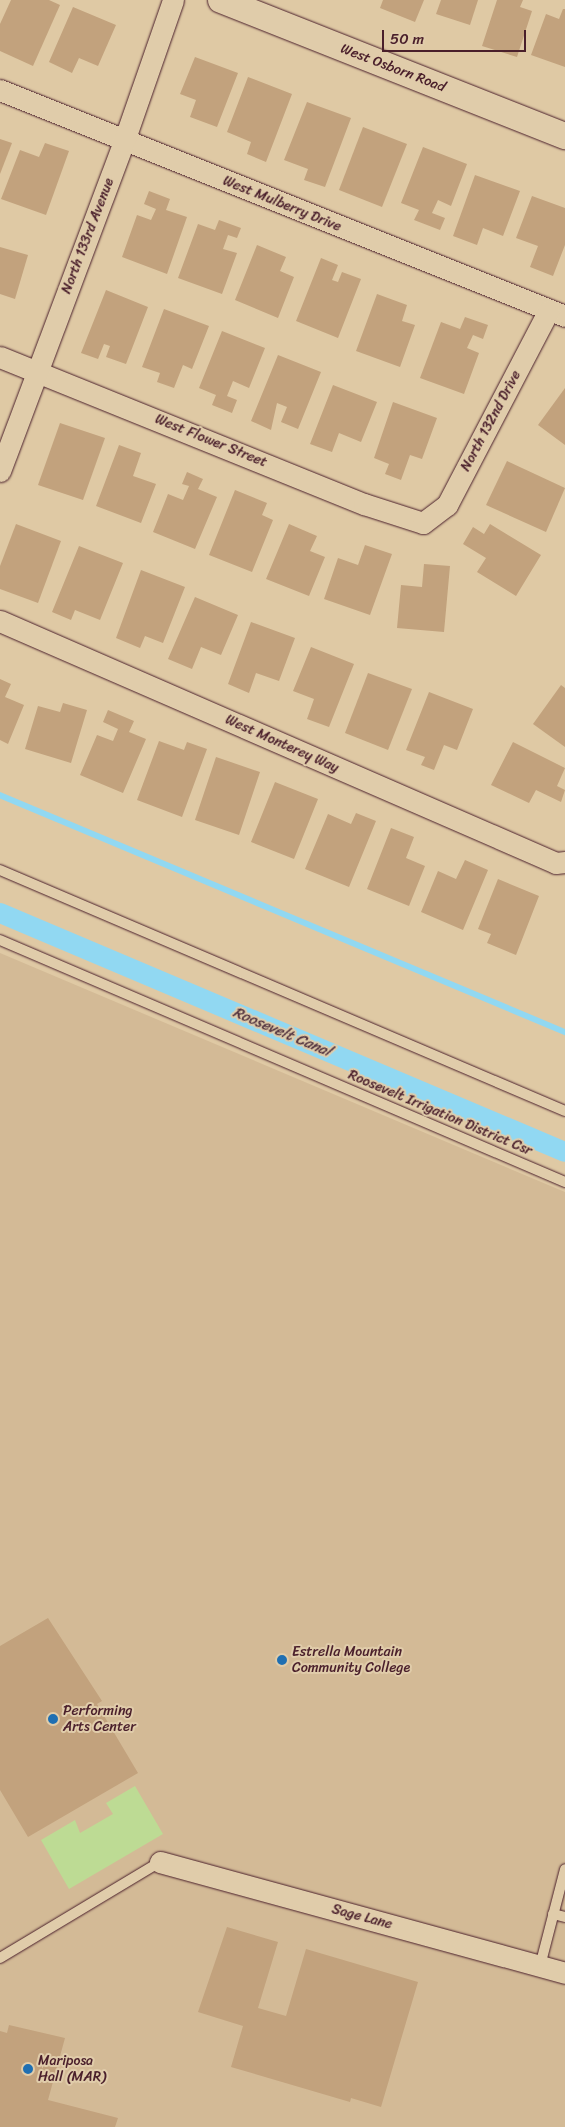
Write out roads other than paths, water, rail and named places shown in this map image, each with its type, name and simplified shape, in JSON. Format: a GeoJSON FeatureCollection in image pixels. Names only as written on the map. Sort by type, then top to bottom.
{"type":"FeatureCollection","features":[{"type":"Feature","properties":{"kind":"street","name":"North 133rd Avenue"},"geometry":{"type":"LineString","coordinates":[[0,471],[124,141],[173,0]]}},
{"type":"Feature","properties":{"kind":"street","name":"West Osborn Road"},"geometry":{"type":"LineString","coordinates":[[221,0],[565,136]]}},
{"type":"Feature","properties":{"kind":"street","name":"West Mulberry Drive"},"geometry":{"type":"LineString","coordinates":[[0,90],[557,313]]}},
{"type":"Feature","properties":{"kind":"street","name":"North 132nd Drive"},"geometry":{"type":"LineString","coordinates":[[423,523],[447,505],[557,313]]}},
{"type":"Feature","properties":{"kind":"street","name":"West Flower Street"},"geometry":{"type":"LineString","coordinates":[[0,357],[38,370],[364,504],[423,523]]}},
{"type":"Feature","properties":{"kind":"street","name":"West Monterey Way"},"geometry":{"type":"LineString","coordinates":[[0,621],[556,863],[565,862]]}},
{"type":"Feature","properties":{"kind":"street","name":"Sage Lane"},"geometry":{"type":"LineString","coordinates":[[160,1862],[565,1973]]}},
{"type":"Feature","properties":{"kind":"lane"},"geometry":{"type":"LineString","coordinates":[[0,870],[565,1111]]}},
{"type":"Feature","properties":{"kind":"lane","name":"Roosevelt Irrigation District Csr"},"geometry":{"type":"LineString","coordinates":[[0,940],[565,1182]]}},
{"type":"Feature","properties":{"kind":"lane"},"geometry":{"type":"LineString","coordinates":[[0,1958],[160,1862]]}},
{"type":"Feature","properties":{"kind":"lane"},"geometry":{"type":"LineString","coordinates":[[540,1966],[565,1869]]}},
{"type":"Feature","properties":{"kind":"lane"},"geometry":{"type":"LineString","coordinates":[[553,1914],[565,1918]]}},
{"type":"Feature","properties":{"kind":"waterway"},"geometry":{"type":"LineString","coordinates":[[0,795],[565,1032]]}},
{"type":"Feature","properties":{"kind":"waterway","name":"Roosevelt Canal"},"geometry":{"type":"LineString","coordinates":[[0,913],[565,1152]]}},
{"type":"Feature","properties":{"kind":"place","name":"Estrella Mountain Community College"},"geometry":{"type":"Point","coordinates":[282,1660]}},
{"type":"Feature","properties":{"kind":"place","name":"Performing Arts Center"},"geometry":{"type":"Point","coordinates":[53,1719]}},
{"type":"Feature","properties":{"kind":"place","name":"Mariposa Hall (MAR)"},"geometry":{"type":"Point","coordinates":[28,2069]}}]}
